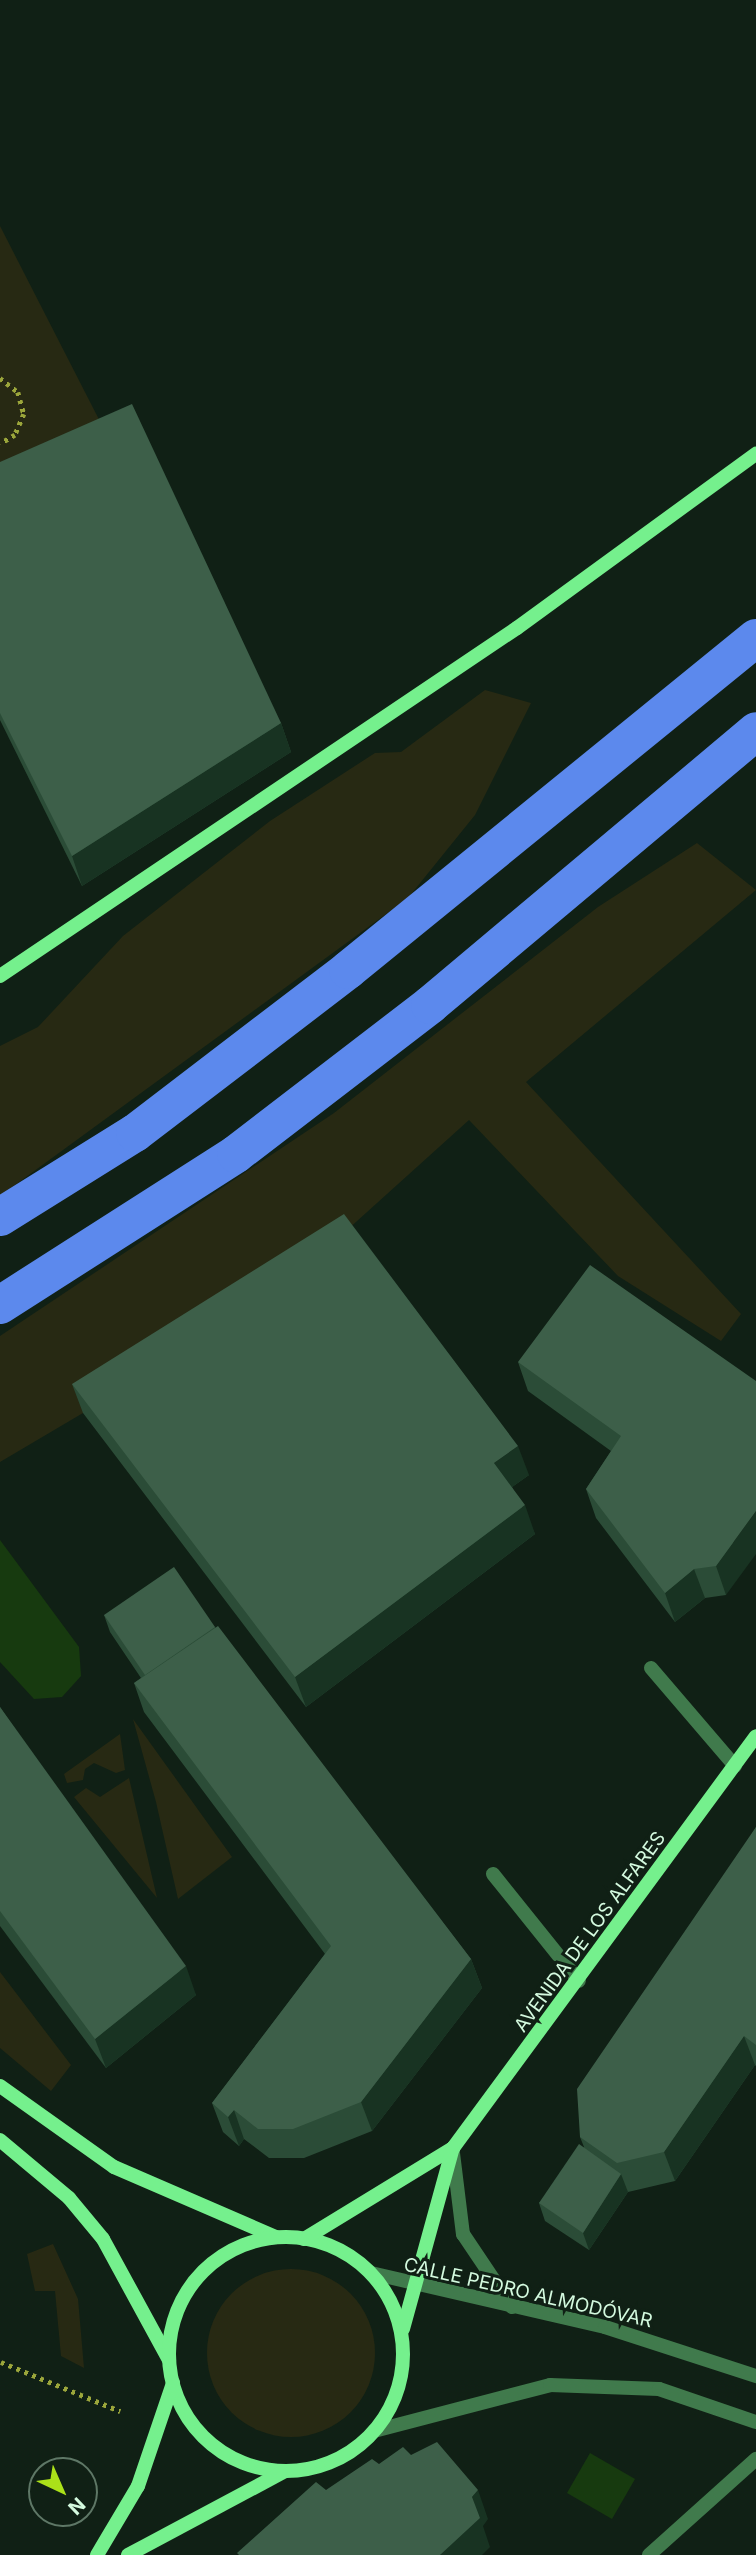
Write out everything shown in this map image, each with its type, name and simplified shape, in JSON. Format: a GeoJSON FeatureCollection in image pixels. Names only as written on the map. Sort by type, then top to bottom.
{"type":"FeatureCollection","features":[{"type":"Feature","properties":{"kind":"highway"},"geometry":{"type":"LineString","coordinates":[[629,741],[756,617]]}},
{"type":"Feature","properties":{"kind":"highway"},"geometry":{"type":"LineString","coordinates":[[0,1217],[135,1133],[348,970],[756,638]]}},
{"type":"Feature","properties":{"kind":"highway"},"geometry":{"type":"LineString","coordinates":[[0,1305],[236,1154],[430,1005],[756,731]]}},
{"type":"Feature","properties":{"kind":"street"},"geometry":{"type":"LineString","coordinates":[[0,976],[517,628],[756,454]]}},
{"type":"Feature","properties":{"kind":"street"},"geometry":{"type":"LineString","coordinates":[[651,1668],[735,1766]]}},
{"type":"Feature","properties":{"kind":"street","name":"AVENIDA DE LOS ALFARES"},"geometry":{"type":"LineString","coordinates":[[453,2148],[579,1981],[756,1736]]}},
{"type":"Feature","properties":{"kind":"street"},"geometry":{"type":"LineString","coordinates":[[494,1874],[579,1981]]}},
{"type":"Feature","properties":{"kind":"street"},"geometry":{"type":"LineString","coordinates":[[0,2086],[114,2167],[278,2237],[329,2245],[371,2273],[397,2315],[402,2339]]}},
{"type":"Feature","properties":{"kind":"street"},"geometry":{"type":"LineString","coordinates":[[0,2140],[69,2198],[103,2239],[169,2360],[173,2383],[182,2407],[214,2447],[260,2468],[285,2471]]}},
{"type":"Feature","properties":{"kind":"street"},"geometry":{"type":"LineString","coordinates":[[304,2239],[453,2148]]}},
{"type":"Feature","properties":{"kind":"street"},"geometry":{"type":"LineString","coordinates":[[374,2431],[398,2388],[402,2339],[411,2285],[453,2148]]}},
{"type":"Feature","properties":{"kind":"street"},"geometry":{"type":"LineString","coordinates":[[453,2148],[463,2234],[512,2307]]}},
{"type":"Feature","properties":{"kind":"street"},"geometry":{"type":"LineString","coordinates":[[169,2360],[176,2316],[199,2277],[234,2250],[278,2237]]}},
{"type":"Feature","properties":{"kind":"street","name":"CALLE PEDRO ALMODÓVAR"},"geometry":{"type":"LineString","coordinates":[[371,2273],[411,2285],[605,2327],[756,2376]]}},
{"type":"Feature","properties":{"kind":"street"},"geometry":{"type":"LineString","coordinates":[[97,2555],[138,2486],[173,2383]]}},
{"type":"Feature","properties":{"kind":"street"},"geometry":{"type":"LineString","coordinates":[[128,2555],[285,2471],[334,2460],[374,2431],[550,2385],[659,2389],[756,2422]]}},
{"type":"Feature","properties":{"kind":"street"},"geometry":{"type":"LineString","coordinates":[[649,2555],[756,2459]]}},
{"type":"Feature","properties":{"kind":"path"},"geometry":{"type":"LineString","coordinates":[[0,378],[18,392],[24,414],[15,435],[0,444]]}},
{"type":"Feature","properties":{"kind":"path"},"geometry":{"type":"LineString","coordinates":[[1,2362],[120,2411]]}},
{"type":"Feature","properties":{"kind":"shaded area"},"geometry":{"type":"Polygon","coordinates":[[[0,226],[111,443],[0,490],[0,226]]]}},
{"type":"Feature","properties":{"kind":"shaded area"},"geometry":{"type":"Polygon","coordinates":[[[485,690],[531,703],[475,815],[408,898],[0,1196],[0,1046],[38,1027],[123,936],[270,821],[375,753],[401,752],[485,690]]]}},
{"type":"Feature","properties":{"kind":"shaded area"},"geometry":{"type":"Polygon","coordinates":[[[697,843],[756,890],[526,1082],[741,1314],[721,1341],[618,1276],[469,1120],[346,1231],[83,1413],[0,1462],[0,1336],[334,1113],[598,907],[697,843]]]}},
{"type":"Feature","properties":{"kind":"shaded area"},"geometry":{"type":"Polygon","coordinates":[[[0,1540],[79,1647],[81,1676],[62,1697],[34,1699],[0,1662],[0,1540]]]}},
{"type":"Feature","properties":{"kind":"shaded area"},"geometry":{"type":"Polygon","coordinates":[[[133,1719],[232,1857],[178,1899],[156,1802],[133,1719]]]}},
{"type":"Feature","properties":{"kind":"shaded area"},"geometry":{"type":"Polygon","coordinates":[[[120,1734],[125,1770],[116,1773],[94,1763],[85,1769],[83,1780],[67,1783],[64,1774],[120,1734]]]}},
{"type":"Feature","properties":{"kind":"shaded area"},"geometry":{"type":"Polygon","coordinates":[[[129,1778],[157,1898],[74,1797],[86,1788],[100,1797],[129,1778]]]}},
{"type":"Feature","properties":{"kind":"shaded area"},"geometry":{"type":"Polygon","coordinates":[[[0,1972],[71,2065],[51,2091],[0,2048],[0,1972]]]}},
{"type":"Feature","properties":{"kind":"shaded area"},"geometry":{"type":"Polygon","coordinates":[[[53,2244],[78,2299],[84,2368],[61,2356],[55,2291],[35,2291],[27,2254],[53,2244]]]}},
{"type":"Feature","properties":{"kind":"shaded area"},"geometry":{"type":"Polygon","coordinates":[[[291,2269],[323,2276],[338,2283],[350,2294],[361,2306],[368,2321],[375,2353],[368,2385],[361,2400],[350,2412],[338,2423],[323,2430],[291,2437],[259,2430],[244,2423],[232,2412],[221,2400],[214,2385],[207,2353],[214,2321],[221,2306],[232,2294],[244,2283],[259,2276],[291,2269]]]}},
{"type":"Feature","properties":{"kind":"shaded area"},"geometry":{"type":"Polygon","coordinates":[[[590,2453],[635,2479],[612,2519],[567,2493],[590,2453]]]}},
{"type":"Feature","properties":{"kind":"building"},"geometry":{"type":"Polygon","coordinates":[[[132,404],[281,723],[72,856],[0,713],[0,462],[132,404]]]}},
{"type":"Feature","properties":{"kind":"building"},"geometry":{"type":"Polygon","coordinates":[[[344,1214],[518,1446],[494,1463],[525,1505],[295,1677],[72,1384],[344,1214]]]}},
{"type":"Feature","properties":{"kind":"building"},"geometry":{"type":"Polygon","coordinates":[[[590,1265],[756,1381],[756,1511],[716,1566],[694,1569],[665,1593],[586,1489],[621,1436],[518,1362],[590,1265]]]}},
{"type":"Feature","properties":{"kind":"building"},"geometry":{"type":"Polygon","coordinates":[[[174,1567],[215,1627],[145,1675],[104,1615],[174,1567]]]}},
{"type":"Feature","properties":{"kind":"building"},"geometry":{"type":"Polygon","coordinates":[[[218,1626],[471,1959],[361,2102],[293,2129],[258,2129],[234,2110],[228,2117],[212,2103],[331,1946],[134,1683],[218,1626]]]}},
{"type":"Feature","properties":{"kind":"building"},"geometry":{"type":"Polygon","coordinates":[[[0,1707],[186,1966],[95,2039],[0,1911],[0,1707]]]}},
{"type":"Feature","properties":{"kind":"building"},"geometry":{"type":"Polygon","coordinates":[[[756,1827],[756,2045],[744,2036],[664,2152],[617,2163],[580,2137],[577,2089],[756,1827]]]}},
{"type":"Feature","properties":{"kind":"building"},"geometry":{"type":"Polygon","coordinates":[[[579,2144],[621,2174],[583,2233],[539,2203],[579,2144]]]}},
{"type":"Feature","properties":{"kind":"building"},"geometry":{"type":"Polygon","coordinates":[[[437,2442],[478,2490],[472,2497],[480,2518],[440,2555],[237,2553],[316,2482],[326,2490],[372,2459],[379,2464],[403,2447],[411,2455],[437,2442]]]}}]}
